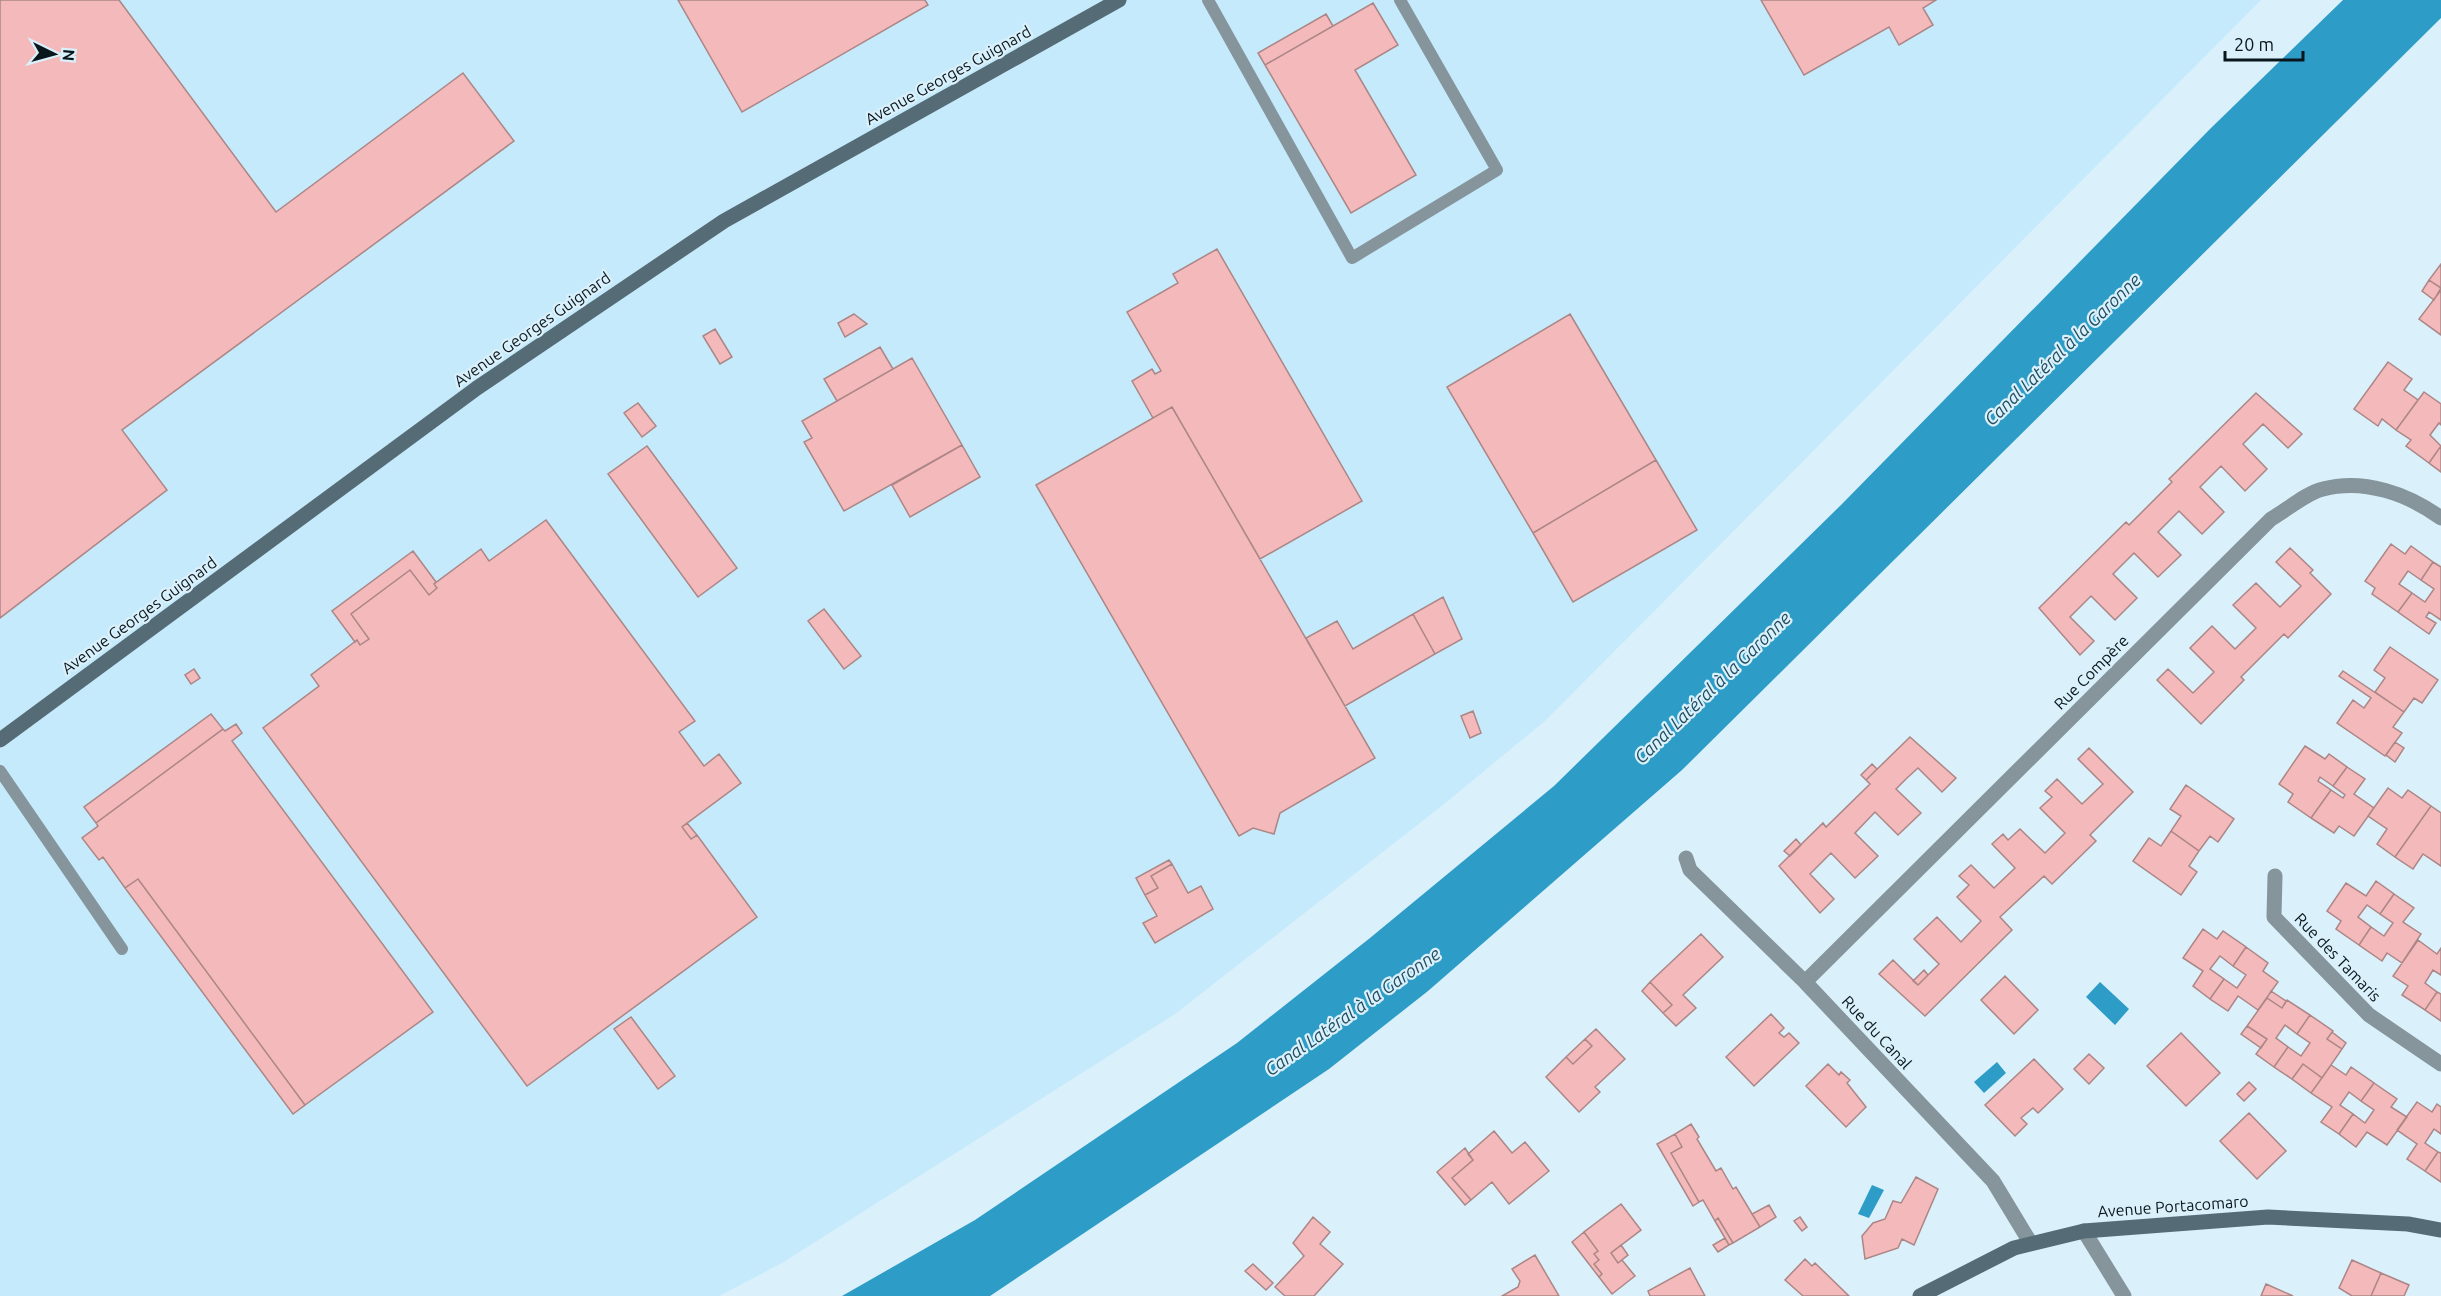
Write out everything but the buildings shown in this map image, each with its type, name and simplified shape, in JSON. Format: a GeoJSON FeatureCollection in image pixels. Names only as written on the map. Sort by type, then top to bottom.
{"type":"FeatureCollection","features":[{"type":"Feature","properties":{"kind":"street","name":"Avenue Georges Guignard"},"geometry":{"type":"LineString","coordinates":[[0,740],[477,388],[724,221],[1119,0]]}},
{"type":"Feature","properties":{"kind":"street","name":"Rue Compère"},"geometry":{"type":"LineString","coordinates":[[1805,982],[2271,519],[2322,489],[2369,485],[2425,506],[2441,518]]}},
{"type":"Feature","properties":{"kind":"street","name":"Rue du Canal"},"geometry":{"type":"LineString","coordinates":[[1686,858],[1690,870],[1805,982],[1993,1181],[2030,1242]]}},
{"type":"Feature","properties":{"kind":"street","name":"Rue des Tamaris"},"geometry":{"type":"LineString","coordinates":[[2275,876],[2274,917],[2369,1015],[2441,1064]]}},
{"type":"Feature","properties":{"kind":"street","name":"Avenue Portacomaro"},"geometry":{"type":"LineString","coordinates":[[1920,1296],[2014,1248],[2030,1242],[2084,1231],[2268,1217],[2408,1224],[2441,1230]]}},
{"type":"Feature","properties":{"kind":"street"},"geometry":{"type":"LineString","coordinates":[[2084,1231],[2124,1296]]}},
{"type":"Feature","properties":{"kind":"lane"},"geometry":{"type":"LineString","coordinates":[[1208,0],[1352,258],[1497,170],[1400,0]]}},
{"type":"Feature","properties":{"kind":"lane"},"geometry":{"type":"LineString","coordinates":[[0,771],[122,949]]}},
{"type":"Feature","properties":{"kind":"shaded area"},"geometry":{"type":"Polygon","coordinates":[[[0,0],[2261,0],[1546,720],[1443,805],[1175,1014],[782,1263],[719,1296],[0,1296],[0,0]]]}},
{"type":"Feature","properties":{"kind":"water","name":"Canal Latéral à la Garonne"},"geometry":{"type":"Polygon","coordinates":[[[2343,0],[2441,0],[2441,18],[1682,770],[1428,991],[1329,1069],[990,1296],[842,1296],[975,1220],[1237,1043],[1370,938],[1554,786],[1842,504],[2210,129],[2343,0]]]}},
{"type":"Feature","properties":{"kind":"water"},"geometry":{"type":"Polygon","coordinates":[[[2100,982],[2129,1009],[2115,1025],[2086,997],[2100,982]]]}},
{"type":"Feature","properties":{"kind":"water"},"geometry":{"type":"Polygon","coordinates":[[[1997,1062],[2006,1073],[1984,1093],[1974,1082],[1997,1062]]]}},
{"type":"Feature","properties":{"kind":"water"},"geometry":{"type":"Polygon","coordinates":[[[1872,1185],[1884,1190],[1869,1218],[1858,1214],[1872,1185]]]}}]}
